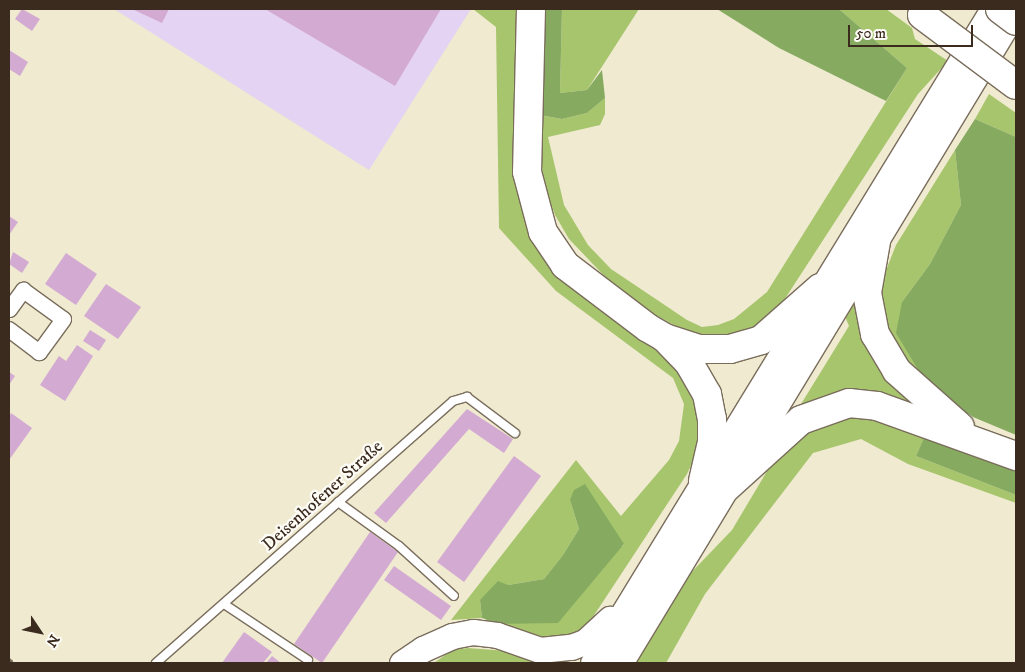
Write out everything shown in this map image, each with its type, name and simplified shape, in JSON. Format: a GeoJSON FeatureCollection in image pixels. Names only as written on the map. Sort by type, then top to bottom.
{"type":"FeatureCollection","features":[{"type":"Feature","properties":{"kind":"highway"},"geometry":{"type":"LineString","coordinates":[[531,9],[526,155],[531,199],[543,232],[556,256],[582,280],[664,338],[689,363],[707,394],[712,419],[714,484]]}},
{"type":"Feature","properties":{"kind":"highway"},"geometry":{"type":"LineString","coordinates":[[620,663],[820,288],[993,9]]}},
{"type":"Feature","properties":{"kind":"highway"},"geometry":{"type":"LineString","coordinates":[[1000,9],[1016,21]]}},
{"type":"Feature","properties":{"kind":"highway"},"geometry":{"type":"LineString","coordinates":[[593,663],[637,589],[714,484],[877,236],[1016,9]]}},
{"type":"Feature","properties":{"kind":"highway"},"geometry":{"type":"LineString","coordinates":[[921,11],[1016,74]]}},
{"type":"Feature","properties":{"kind":"highway"},"geometry":{"type":"LineString","coordinates":[[921,11],[1016,85]]}},
{"type":"Feature","properties":{"kind":"highway"},"geometry":{"type":"LineString","coordinates":[[877,236],[867,293],[875,334],[897,371],[930,403],[977,440]]}},
{"type":"Feature","properties":{"kind":"highway"},"geometry":{"type":"LineString","coordinates":[[664,338],[698,349],[746,346],[761,340],[779,326],[820,288]]}},
{"type":"Feature","properties":{"kind":"highway"},"geometry":{"type":"LineString","coordinates":[[714,484],[801,420],[849,404],[877,406],[977,440],[1016,456]]}},
{"type":"Feature","properties":{"kind":"highway"},"geometry":{"type":"LineString","coordinates":[[402,663],[423,649],[452,636],[473,632],[496,634],[544,656],[556,650],[586,642],[637,589]]}},
{"type":"Feature","properties":{"kind":"street"},"geometry":{"type":"LineString","coordinates":[[9,309],[23,290],[63,319],[39,352],[9,329]]}},
{"type":"Feature","properties":{"kind":"lane","name":"Deisenhofener Straße"},"geometry":{"type":"LineString","coordinates":[[156,663],[453,401],[467,397],[515,433]]}},
{"type":"Feature","properties":{"kind":"lane"},"geometry":{"type":"LineString","coordinates":[[338,502],[399,546],[454,596]]}},
{"type":"Feature","properties":{"kind":"lane"},"geometry":{"type":"LineString","coordinates":[[224,604],[308,660]]}},
{"type":"Feature","properties":{"kind":"path"},"geometry":{"type":"LineString","coordinates":[[9,659],[14,663]]}},
{"type":"Feature","properties":{"kind":"shaded area"},"geometry":{"type":"Polygon","coordinates":[[[114,9],[471,9],[369,170],[114,9]]]}},
{"type":"Feature","properties":{"kind":"green space"},"geometry":{"type":"Polygon","coordinates":[[[473,9],[520,9],[526,218],[678,362],[702,398],[698,450],[687,474],[585,629],[555,640],[498,624],[624,545],[570,500],[579,529],[563,555],[544,579],[508,585],[480,600],[482,618],[451,620],[576,460],[621,516],[669,460],[679,441],[684,404],[673,378],[556,291],[499,228],[496,27],[473,9]]]}},
{"type":"Feature","properties":{"kind":"green space"},"geometry":{"type":"Polygon","coordinates":[[[543,9],[562,9],[560,93],[587,90],[602,70],[605,98],[587,113],[562,119],[540,115],[543,9]]]}},
{"type":"Feature","properties":{"kind":"green space"},"geometry":{"type":"Polygon","coordinates":[[[562,9],[639,9],[587,90],[560,93],[562,9]]]}},
{"type":"Feature","properties":{"kind":"green space"},"geometry":{"type":"Polygon","coordinates":[[[717,9],[839,9],[907,68],[886,101],[779,48],[717,9]]]}},
{"type":"Feature","properties":{"kind":"green space"},"geometry":{"type":"Polygon","coordinates":[[[839,9],[886,9],[912,28],[915,39],[948,61],[918,94],[777,311],[760,327],[739,337],[695,336],[659,317],[613,285],[569,239],[555,215],[545,188],[540,154],[540,115],[562,119],[587,113],[605,98],[605,114],[600,125],[548,137],[564,205],[588,245],[611,269],[687,320],[702,327],[718,325],[734,319],[767,292],[907,68],[839,9]]]}},
{"type":"Feature","properties":{"kind":"green space"},"geometry":{"type":"Polygon","coordinates":[[[989,94],[1016,113],[1016,137],[975,119],[989,94]]]}},
{"type":"Feature","properties":{"kind":"green space"},"geometry":{"type":"Polygon","coordinates":[[[975,119],[1016,137],[1016,435],[973,417],[928,386],[896,333],[902,302],[930,264],[961,205],[955,150],[975,119]]]}},
{"type":"Feature","properties":{"kind":"green space"},"geometry":{"type":"Polygon","coordinates":[[[955,150],[961,205],[930,264],[902,302],[928,386],[913,371],[881,318],[881,283],[896,245],[955,150]]]}},
{"type":"Feature","properties":{"kind":"green space"},"geometry":{"type":"Polygon","coordinates":[[[860,286],[934,411],[798,409],[849,326],[844,314],[860,286]]]}},
{"type":"Feature","properties":{"kind":"green space"},"geometry":{"type":"Polygon","coordinates":[[[859,413],[926,433],[916,456],[1016,495],[1016,503],[908,464],[861,439],[813,453],[705,594],[666,663],[634,663],[684,580],[732,530],[776,456],[798,432],[859,413]]]}},
{"type":"Feature","properties":{"kind":"green space"},"geometry":{"type":"Polygon","coordinates":[[[926,433],[1016,469],[1016,495],[916,456],[926,433]]]}},
{"type":"Feature","properties":{"kind":"green space"},"geometry":{"type":"Polygon","coordinates":[[[585,484],[624,544],[558,623],[498,624],[482,618],[480,600],[498,581],[508,585],[544,579],[563,555],[579,529],[570,500],[574,490],[585,484]]]}},
{"type":"Feature","properties":{"kind":"green space"},"geometry":{"type":"Polygon","coordinates":[[[468,648],[507,651],[536,663],[434,663],[452,650],[468,648]]]}},
{"type":"Feature","properties":{"kind":"building"},"geometry":{"type":"Polygon","coordinates":[[[22,9],[40,19],[32,31],[15,19],[22,9]]]}},
{"type":"Feature","properties":{"kind":"building"},"geometry":{"type":"Polygon","coordinates":[[[132,9],[169,9],[162,23],[132,9]]]}},
{"type":"Feature","properties":{"kind":"building"},"geometry":{"type":"Polygon","coordinates":[[[265,9],[441,9],[395,86],[265,9]]]}},
{"type":"Feature","properties":{"kind":"building"},"geometry":{"type":"Polygon","coordinates":[[[9,50],[28,62],[20,76],[9,69],[9,50]]]}},
{"type":"Feature","properties":{"kind":"building"},"geometry":{"type":"Polygon","coordinates":[[[9,216],[18,222],[9,235],[9,216]]]}},
{"type":"Feature","properties":{"kind":"building"},"geometry":{"type":"Polygon","coordinates":[[[13,252],[29,262],[22,273],[9,264],[13,252]]]}},
{"type":"Feature","properties":{"kind":"building"},"geometry":{"type":"Polygon","coordinates":[[[66,253],[97,274],[76,305],[45,284],[66,253]]]}},
{"type":"Feature","properties":{"kind":"building"},"geometry":{"type":"Polygon","coordinates":[[[106,284],[141,307],[118,339],[84,316],[106,284]]]}},
{"type":"Feature","properties":{"kind":"building"},"geometry":{"type":"Polygon","coordinates":[[[90,330],[106,340],[99,351],[83,341],[90,330]]]}},
{"type":"Feature","properties":{"kind":"building"},"geometry":{"type":"Polygon","coordinates":[[[77,345],[93,356],[65,401],[40,385],[59,356],[66,361],[77,345]]]}},
{"type":"Feature","properties":{"kind":"building"},"geometry":{"type":"Polygon","coordinates":[[[9,372],[15,376],[9,385],[9,372]]]}},
{"type":"Feature","properties":{"kind":"building"},"geometry":{"type":"Polygon","coordinates":[[[467,409],[513,439],[504,453],[469,429],[386,523],[374,513],[467,409]]]}},
{"type":"Feature","properties":{"kind":"building"},"geometry":{"type":"Polygon","coordinates":[[[11,413],[32,428],[9,460],[9,417],[11,413]]]}},
{"type":"Feature","properties":{"kind":"building"},"geometry":{"type":"Polygon","coordinates":[[[514,456],[541,476],[464,582],[437,562],[514,456]]]}},
{"type":"Feature","properties":{"kind":"building"},"geometry":{"type":"Polygon","coordinates":[[[370,532],[398,552],[322,663],[294,644],[370,532]]]}},
{"type":"Feature","properties":{"kind":"building"},"geometry":{"type":"Polygon","coordinates":[[[394,566],[451,606],[441,620],[384,580],[394,566]]]}},
{"type":"Feature","properties":{"kind":"building"},"geometry":{"type":"Polygon","coordinates":[[[244,632],[272,652],[263,663],[222,663],[244,632]]]}},
{"type":"Feature","properties":{"kind":"building"},"geometry":{"type":"Polygon","coordinates":[[[272,656],[281,663],[266,663],[272,656]]]}}]}
